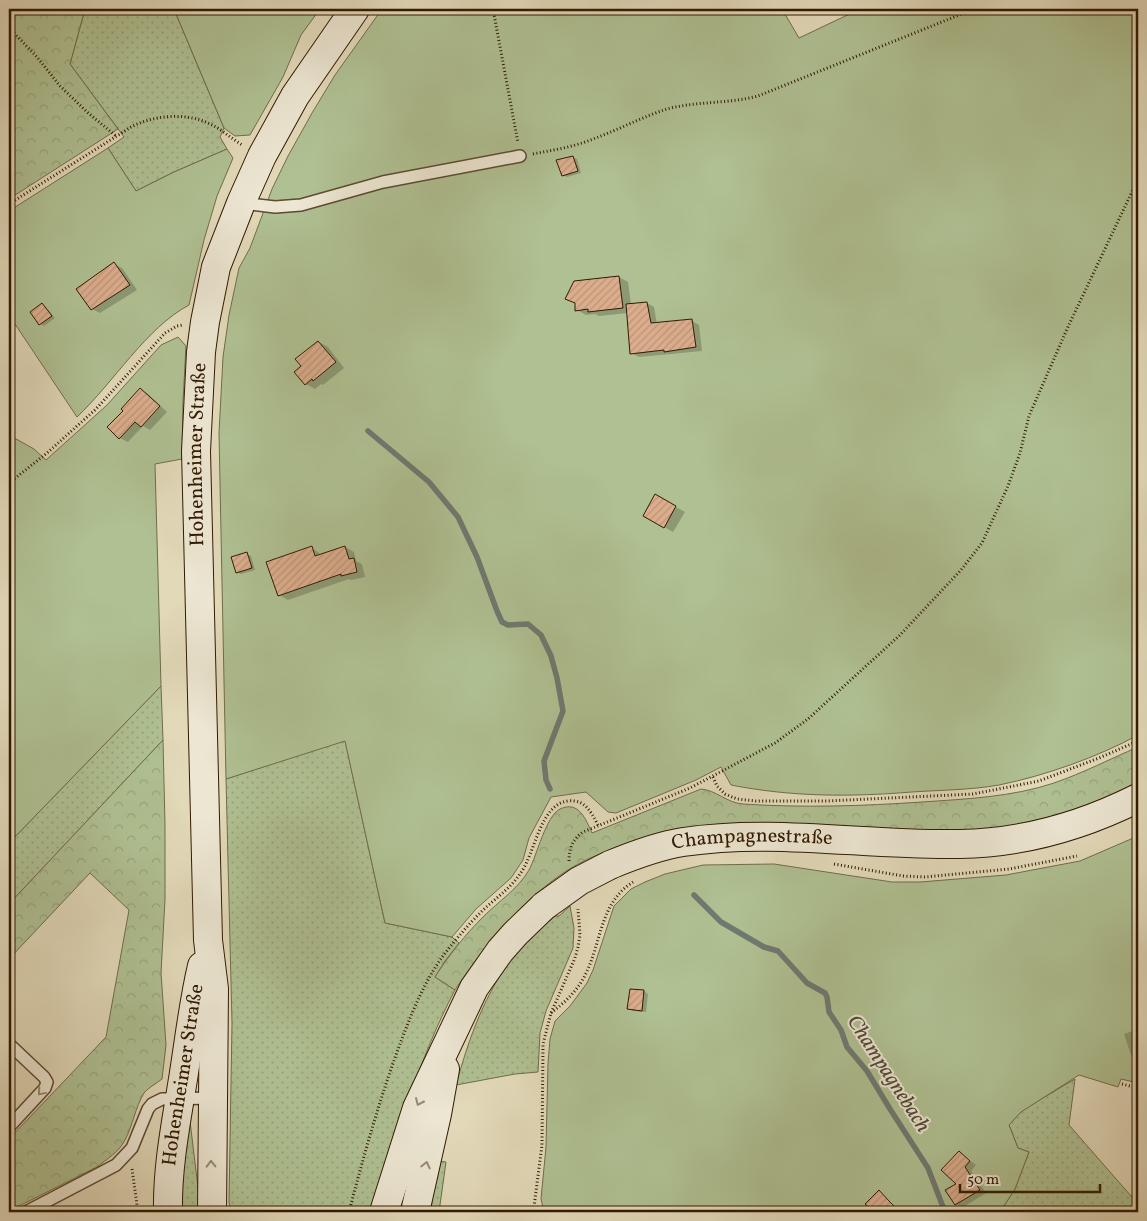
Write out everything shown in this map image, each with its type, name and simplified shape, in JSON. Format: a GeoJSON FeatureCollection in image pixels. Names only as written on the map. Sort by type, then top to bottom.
{"type":"FeatureCollection","features":[{"type":"Feature","properties":{"kind":"main road","name":"Hohenheimer Straße"},"geometry":{"type":"LineString","coordinates":[[212,1212],[214,989],[208,940],[196,451],[201,352],[216,267],[262,156],[295,96],[355,9]]}},
{"type":"Feature","properties":{"kind":"main road","name":"Champagnestraße"},"geometry":{"type":"LineString","coordinates":[[384,1212],[417,1108],[465,1006],[486,970],[515,934],[544,906],[579,881],[610,865],[682,842],[725,838],[785,838],[962,844],[1018,839],[1072,826],[1098,817],[1138,798]]}},
{"type":"Feature","properties":{"kind":"main road","name":"Hohenheimer Straße"},"geometry":{"type":"LineString","coordinates":[[168,1212],[169,1180],[180,1098],[196,996],[208,940]]}},
{"type":"Feature","properties":{"kind":"main road","name":"Champagnestraße"},"geometry":{"type":"LineString","coordinates":[[415,1212],[437,1114],[448,1043]]}},
{"type":"Feature","properties":{"kind":"lane"},"geometry":{"type":"LineString","coordinates":[[241,203],[275,206],[302,205],[383,182],[520,156]]}},
{"type":"Feature","properties":{"kind":"lane"},"geometry":{"type":"LineString","coordinates":[[9,1044],[47,1082],[45,1088],[9,1127]]}},
{"type":"Feature","properties":{"kind":"lane"},"geometry":{"type":"LineString","coordinates":[[26,1212],[116,1165],[128,1154],[152,1104],[162,1099],[212,1098]]}},
{"type":"Feature","properties":{"kind":"path"},"geometry":{"type":"LineString","coordinates":[[493,9],[520,156],[592,140],[677,106],[746,99],[758,96],[974,9]]}},
{"type":"Feature","properties":{"kind":"path"},"geometry":{"type":"LineString","coordinates":[[9,28],[38,57],[60,86],[116,136]]}},
{"type":"Feature","properties":{"kind":"path"},"geometry":{"type":"LineString","coordinates":[[9,204],[116,136],[152,118],[194,118],[214,126],[262,156]]}},
{"type":"Feature","properties":{"kind":"path"},"geometry":{"type":"LineString","coordinates":[[349,1212],[385,1087],[418,999],[440,960],[479,914],[519,877],[529,860],[536,837],[550,812],[559,803],[573,800],[581,802],[590,810],[598,825],[713,778],[768,747],[808,719],[909,626],[978,549],[1011,480],[1029,416],[1067,329],[1138,180]]}},
{"type":"Feature","properties":{"kind":"path"},"geometry":{"type":"LineString","coordinates":[[9,483],[47,453],[96,409],[165,333],[177,326],[205,322]]}},
{"type":"Feature","properties":{"kind":"path"},"geometry":{"type":"LineString","coordinates":[[713,778],[717,786],[725,794],[737,799],[756,801],[827,801],[973,794],[1039,781],[1138,741]]}},
{"type":"Feature","properties":{"kind":"path"},"geometry":{"type":"LineString","coordinates":[[825,862],[903,876],[925,878],[1009,869],[1077,856]]}},
{"type":"Feature","properties":{"kind":"path"},"geometry":{"type":"LineString","coordinates":[[551,1013],[566,1001],[583,979],[594,953],[601,927],[614,898],[624,888],[639,879]]}},
{"type":"Feature","properties":{"kind":"path"},"geometry":{"type":"LineString","coordinates":[[535,1212],[534,1207],[542,1145],[543,1044],[551,1013],[578,947],[580,936],[578,910]]}},
{"type":"Feature","properties":{"kind":"path"},"geometry":{"type":"LineString","coordinates":[[1122,1084],[1138,1088]]}},
{"type":"Feature","properties":{"kind":"path"},"geometry":{"type":"LineString","coordinates":[[128,1154],[134,1177],[138,1212]]}},
{"type":"Feature","properties":{"kind":"path"},"geometry":{"type":"LineString","coordinates":[[521,1212],[534,1207]]}},
{"type":"Feature","properties":{"kind":"green space"},"geometry":{"type":"Polygon","coordinates":[[[9,9],[85,9],[70,64],[118,129],[9,199],[9,9]]]}},
{"type":"Feature","properties":{"kind":"green space"},"geometry":{"type":"Polygon","coordinates":[[[85,9],[174,9],[224,128],[220,137],[227,149],[136,191],[108,148],[124,137],[70,64],[85,9]]]}},
{"type":"Feature","properties":{"kind":"green space"},"geometry":{"type":"Polygon","coordinates":[[[174,9],[320,9],[301,35],[283,77],[250,135],[235,136],[224,128],[174,9]]]}},
{"type":"Feature","properties":{"kind":"green space"},"geometry":{"type":"Polygon","coordinates":[[[382,9],[782,9],[799,38],[860,9],[1138,9],[1138,735],[1106,751],[1052,771],[999,785],[978,788],[866,795],[799,794],[731,785],[721,767],[696,780],[616,813],[608,812],[586,792],[551,797],[529,838],[523,860],[511,878],[476,909],[452,937],[385,923],[345,741],[226,779],[219,433],[223,357],[229,315],[239,268],[250,248],[272,189],[288,156],[335,75],[382,9]]]}},
{"type":"Feature","properties":{"kind":"green space"},"geometry":{"type":"Polygon","coordinates":[[[108,148],[136,191],[227,149],[233,158],[217,196],[204,240],[189,305],[173,315],[144,341],[77,417],[9,315],[9,211],[108,148]]]}},
{"type":"Feature","properties":{"kind":"green space"},"geometry":{"type":"Polygon","coordinates":[[[178,337],[186,346],[182,459],[155,464],[161,686],[9,843],[9,435],[34,449],[46,460],[107,405],[161,345],[178,337]]]}},
{"type":"Feature","properties":{"kind":"green space"},"geometry":{"type":"Polygon","coordinates":[[[161,686],[163,740],[9,904],[9,843],[161,686]]]}},
{"type":"Feature","properties":{"kind":"green space"},"geometry":{"type":"Polygon","coordinates":[[[163,740],[165,899],[161,973],[166,1045],[162,1079],[144,1093],[125,1140],[112,1155],[97,1167],[9,1211],[9,1139],[106,1037],[129,910],[90,873],[9,959],[9,904],[163,740]]]}},
{"type":"Feature","properties":{"kind":"green space"},"geometry":{"type":"Polygon","coordinates":[[[345,740],[385,923],[452,937],[459,943],[435,977],[455,990],[419,1071],[371,1212],[231,1212],[229,1202],[232,1023],[226,779],[345,740]]]}},
{"type":"Feature","properties":{"kind":"green space"},"geometry":{"type":"Polygon","coordinates":[[[1138,747],[1138,786],[1085,810],[1000,830],[628,844],[578,864],[546,886],[516,912],[490,942],[455,990],[435,977],[470,931],[525,877],[550,819],[560,809],[572,807],[577,809],[584,817],[592,833],[701,789],[737,803],[788,806],[878,805],[989,797],[1038,788],[1054,783],[1138,747]]]}},
{"type":"Feature","properties":{"kind":"green space"},"geometry":{"type":"Polygon","coordinates":[[[1138,836],[1138,1083],[1121,1079],[1118,1087],[1079,1075],[1021,1112],[1009,1125],[1018,1148],[1029,1152],[1015,1189],[1000,1212],[770,1212],[767,1208],[754,1212],[544,1212],[541,1199],[546,1147],[550,1039],[555,1021],[570,1006],[587,983],[614,906],[631,889],[665,874],[703,865],[774,864],[892,882],[920,882],[1006,875],[1080,861],[1138,836]]]}},
{"type":"Feature","properties":{"kind":"green space"},"geometry":{"type":"Polygon","coordinates":[[[570,906],[574,928],[573,948],[546,1011],[540,1033],[538,1072],[515,1074],[456,1085],[466,1050],[479,1016],[495,983],[516,953],[555,916],[559,916],[570,906]]]}},
{"type":"Feature","properties":{"kind":"green space"},"geometry":{"type":"Polygon","coordinates":[[[1075,1079],[1069,1125],[1138,1204],[1138,1212],[1000,1212],[1015,1189],[1029,1152],[1018,1148],[1009,1125],[1021,1111],[1075,1079]]]}},
{"type":"Feature","properties":{"kind":"green space"},"geometry":{"type":"Polygon","coordinates":[[[189,1113],[201,1212],[174,1212],[189,1113]]]}},
{"type":"Feature","properties":{"kind":"green space"},"geometry":{"type":"Polygon","coordinates":[[[438,1161],[446,1162],[439,1212],[427,1212],[438,1161]]]}},
{"type":"Feature","properties":{"kind":"building"},"geometry":{"type":"Polygon","coordinates":[[[573,156],[578,171],[562,176],[556,160],[573,156]]]}},
{"type":"Feature","properties":{"kind":"building"},"geometry":{"type":"Polygon","coordinates":[[[114,262],[130,285],[91,310],[76,289],[114,262]]]}},
{"type":"Feature","properties":{"kind":"building"},"geometry":{"type":"Polygon","coordinates":[[[619,276],[623,308],[588,312],[588,309],[575,311],[575,303],[565,299],[574,281],[619,276]]]}},
{"type":"Feature","properties":{"kind":"building"},"geometry":{"type":"Polygon","coordinates":[[[647,302],[651,323],[692,319],[696,347],[664,352],[664,350],[630,354],[626,304],[647,302]]]}},
{"type":"Feature","properties":{"kind":"building"},"geometry":{"type":"Polygon","coordinates":[[[42,303],[52,316],[39,325],[30,312],[42,303]]]}},
{"type":"Feature","properties":{"kind":"building"},"geometry":{"type":"Polygon","coordinates":[[[318,341],[336,362],[313,381],[312,379],[305,385],[294,372],[301,366],[295,359],[318,341]]]}},
{"type":"Feature","properties":{"kind":"building"},"geometry":{"type":"Polygon","coordinates":[[[140,388],[160,406],[141,427],[135,422],[119,439],[107,427],[123,411],[121,409],[140,388]]]}},
{"type":"Feature","properties":{"kind":"building"},"geometry":{"type":"Polygon","coordinates":[[[655,494],[676,506],[664,528],[643,516],[655,494]]]}},
{"type":"Feature","properties":{"kind":"building"},"geometry":{"type":"Polygon","coordinates":[[[312,546],[315,556],[345,546],[349,559],[354,558],[357,572],[341,576],[341,574],[278,596],[266,562],[312,546]]]}},
{"type":"Feature","properties":{"kind":"building"},"geometry":{"type":"Polygon","coordinates":[[[247,552],[252,568],[236,573],[231,557],[247,552]]]}},
{"type":"Feature","properties":{"kind":"building"},"geometry":{"type":"Polygon","coordinates":[[[630,989],[644,990],[642,1011],[627,1009],[630,989]]]}},
{"type":"Feature","properties":{"kind":"building"},"geometry":{"type":"Polygon","coordinates":[[[959,1151],[970,1161],[965,1167],[980,1190],[955,1205],[945,1190],[956,1184],[941,1170],[959,1151]]]}},
{"type":"Feature","properties":{"kind":"building"},"geometry":{"type":"Polygon","coordinates":[[[879,1190],[900,1212],[874,1212],[865,1204],[879,1190]]]}},
{"type":"Feature","properties":{"kind":"waterway","name":"Champagnebach"},"geometry":{"type":"LineString","coordinates":[[368,431],[429,482],[458,517],[477,557],[502,622],[508,625],[528,624],[541,635],[551,656],[563,711],[544,761],[546,780],[550,789]]}},
{"type":"Feature","properties":{"kind":"waterway","name":"Champagnebach"},"geometry":{"type":"LineString","coordinates":[[694,895],[721,922],[764,947],[778,951],[807,983],[825,993],[829,1012],[841,1030],[847,1047],[867,1071],[928,1168],[945,1212]]}}]}
